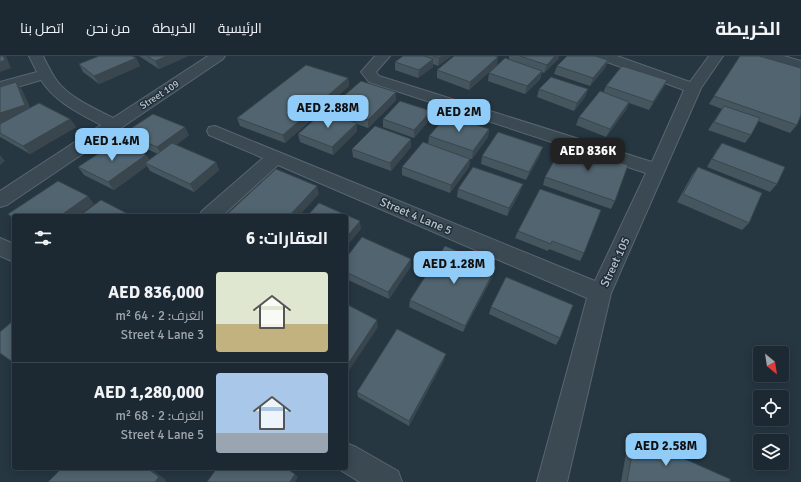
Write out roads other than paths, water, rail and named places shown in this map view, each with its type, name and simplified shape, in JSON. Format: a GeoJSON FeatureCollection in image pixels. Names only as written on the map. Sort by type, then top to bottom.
{"type":"FeatureCollection","features":[{"type":"Feature","properties":{"kind":"street"},"geometry":{"type":"LineString","coordinates":[[36,56],[45,74],[54,87],[62,94],[113,124]]}},
{"type":"Feature","properties":{"kind":"street","name":"Street 109"},"geometry":{"type":"LineString","coordinates":[[0,200],[218,56]]}},
{"type":"Feature","properties":{"kind":"street"},"geometry":{"type":"LineString","coordinates":[[383,56],[368,72],[374,79],[657,170]]}},
{"type":"Feature","properties":{"kind":"street"},"geometry":{"type":"LineString","coordinates":[[604,56],[693,88]]}},
{"type":"Feature","properties":{"kind":"street","name":"Street 105"},"geometry":{"type":"LineString","coordinates":[[552,482],[600,293],[693,88],[716,56]]}},
{"type":"Feature","properties":{"kind":"street"},"geometry":{"type":"LineString","coordinates":[[770,56],[801,66]]}},
{"type":"Feature","properties":{"kind":"street"},"geometry":{"type":"LineString","coordinates":[[0,88],[45,74]]}},
{"type":"Feature","properties":{"kind":"street","name":"Street 4 Lane 5"},"geometry":{"type":"LineString","coordinates":[[215,131],[600,293]]}},
{"type":"Feature","properties":{"kind":"street"},"geometry":{"type":"LineString","coordinates":[[211,214],[276,157]]}},
{"type":"Feature","properties":{"kind":"street"},"geometry":{"type":"LineString","coordinates":[[0,246],[12,253]]}},
{"type":"Feature","properties":{"kind":"street"},"geometry":{"type":"LineString","coordinates":[[348,458],[387,482]]}}]}
